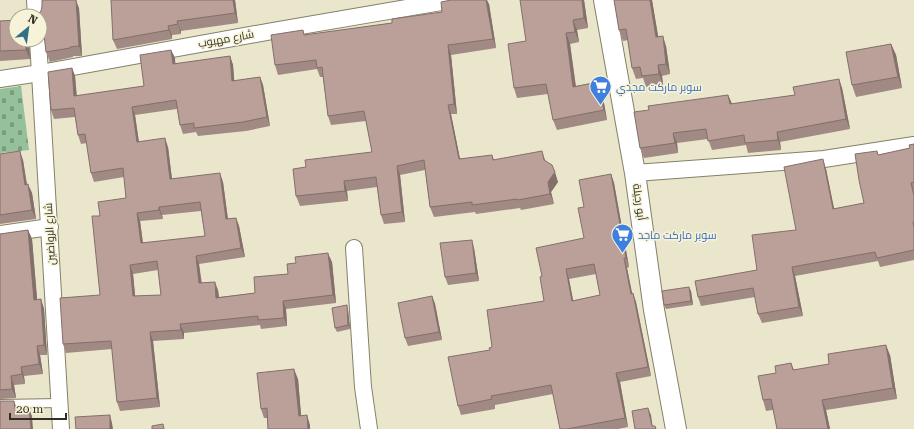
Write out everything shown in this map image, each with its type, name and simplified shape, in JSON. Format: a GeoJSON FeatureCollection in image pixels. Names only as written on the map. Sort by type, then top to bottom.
{"type":"FeatureCollection","features":[{"type":"Feature","properties":{"kind":"street","name":"شارع مهبوب"},"geometry":{"type":"LineString","coordinates":[[0,79],[453,0]]}},
{"type":"Feature","properties":{"kind":"street","name":"أبو رجيلة"},"geometry":{"type":"LineString","coordinates":[[604,0],[635,173],[654,310],[676,429]]}},
{"type":"Feature","properties":{"kind":"street","name":"شارع الرواضين"},"geometry":{"type":"LineString","coordinates":[[38,48],[62,429]]}},
{"type":"Feature","properties":{"kind":"street"},"geometry":{"type":"LineString","coordinates":[[635,173],[824,159],[914,144]]}},
{"type":"Feature","properties":{"kind":"street"},"geometry":{"type":"LineString","coordinates":[[0,234],[50,228]]}},
{"type":"Feature","properties":{"kind":"street"},"geometry":{"type":"LineString","coordinates":[[354,248],[363,387],[369,429]]}},
{"type":"Feature","properties":{"kind":"lane"},"geometry":{"type":"LineString","coordinates":[[0,404],[60,403]]}},
{"type":"Feature","properties":{"kind":"green space"},"geometry":{"type":"Polygon","coordinates":[[[21,86],[29,150],[0,153],[0,89],[21,86]]]}},
{"type":"Feature","properties":{"kind":"building"},"geometry":{"type":"Polygon","coordinates":[[[42,0],[76,0],[79,46],[46,52],[46,48],[48,48],[48,8],[42,8],[42,0]]]}},
{"type":"Feature","properties":{"kind":"building"},"geometry":{"type":"Polygon","coordinates":[[[111,0],[233,0],[235,13],[177,21],[178,24],[168,26],[169,30],[113,40],[111,0]]]}},
{"type":"Feature","properties":{"kind":"building"},"geometry":{"type":"Polygon","coordinates":[[[451,0],[486,0],[493,39],[448,45],[454,104],[448,105],[459,159],[492,155],[493,160],[542,151],[544,160],[552,165],[555,172],[548,182],[550,194],[518,200],[472,205],[472,202],[430,207],[424,160],[397,166],[402,212],[381,215],[376,177],[344,181],[345,191],[296,196],[293,169],[306,167],[305,160],[372,152],[364,111],[328,116],[322,67],[317,68],[316,60],[275,65],[271,35],[303,30],[304,35],[392,23],[392,19],[442,12],[441,2],[451,0]]]}},
{"type":"Feature","properties":{"kind":"building"},"geometry":{"type":"Polygon","coordinates":[[[520,0],[582,0],[584,18],[573,20],[575,32],[566,33],[573,87],[598,82],[604,110],[553,120],[546,84],[514,88],[508,44],[526,41],[520,0]]]}},
{"type":"Feature","properties":{"kind":"building"},"geometry":{"type":"Polygon","coordinates":[[[614,0],[650,0],[656,37],[663,36],[666,64],[658,65],[659,74],[642,76],[640,67],[632,68],[626,29],[619,30],[614,0]]]}},
{"type":"Feature","properties":{"kind":"building"},"geometry":{"type":"Polygon","coordinates":[[[8,20],[8,48],[26,48],[26,50],[0,51],[0,21],[8,20]]]}},
{"type":"Feature","properties":{"kind":"building"},"geometry":{"type":"Polygon","coordinates":[[[891,44],[898,77],[852,85],[846,52],[891,44]]]}},
{"type":"Feature","properties":{"kind":"building"},"geometry":{"type":"Polygon","coordinates":[[[171,50],[173,64],[230,56],[232,81],[260,77],[267,117],[243,122],[194,128],[194,123],[180,125],[176,100],[132,107],[137,142],[165,138],[170,179],[220,173],[226,219],[236,218],[241,248],[196,256],[199,283],[215,282],[216,298],[255,293],[254,277],[288,274],[287,264],[296,263],[295,257],[328,253],[333,295],[283,301],[284,318],[258,320],[258,316],[180,324],[181,330],[150,332],[157,398],[117,402],[111,341],[63,344],[60,298],[100,295],[92,216],[100,216],[98,202],[126,198],[123,168],[91,173],[85,134],[78,135],[74,108],[51,110],[48,72],[72,68],[74,96],[144,86],[140,55],[171,50]],[[200,202],[159,207],[159,210],[137,213],[141,243],[205,236],[200,202]],[[157,261],[130,265],[133,296],[161,295],[157,261]]]}},
{"type":"Feature","properties":{"kind":"building"},"geometry":{"type":"Polygon","coordinates":[[[839,79],[846,119],[777,132],[778,140],[745,143],[744,135],[708,141],[706,129],[673,133],[675,143],[640,148],[634,112],[649,110],[648,106],[728,95],[730,104],[795,95],[793,87],[839,79]]]}},
{"type":"Feature","properties":{"kind":"building"},"geometry":{"type":"Polygon","coordinates":[[[914,144],[914,182],[911,183],[914,196],[914,250],[877,258],[875,252],[792,267],[799,307],[758,314],[753,288],[698,297],[695,281],[757,270],[752,235],[796,230],[784,167],[823,159],[833,209],[864,203],[855,154],[877,151],[878,155],[910,148],[909,145],[914,144]]]}},
{"type":"Feature","properties":{"kind":"building"},"geometry":{"type":"Polygon","coordinates":[[[20,151],[25,185],[28,184],[32,210],[0,215],[0,154],[20,151]]]}},
{"type":"Feature","properties":{"kind":"building"},"geometry":{"type":"Polygon","coordinates":[[[611,174],[626,258],[624,258],[631,294],[633,293],[648,367],[616,373],[625,418],[560,429],[551,385],[491,396],[492,399],[458,406],[448,357],[490,350],[489,348],[492,347],[487,310],[544,301],[540,277],[542,276],[536,248],[584,238],[578,208],[584,207],[579,180],[611,174]],[[594,264],[566,269],[572,301],[600,295],[594,264]]]}},
{"type":"Feature","properties":{"kind":"building"},"geometry":{"type":"Polygon","coordinates":[[[28,230],[34,300],[41,299],[44,345],[37,346],[39,364],[21,367],[22,374],[11,376],[12,389],[0,390],[0,234],[28,230]]]}},
{"type":"Feature","properties":{"kind":"building"},"geometry":{"type":"Polygon","coordinates":[[[472,240],[476,273],[445,277],[440,243],[472,240]]]}},
{"type":"Feature","properties":{"kind":"building"},"geometry":{"type":"Polygon","coordinates":[[[689,287],[691,301],[664,305],[662,291],[689,287]]]}},
{"type":"Feature","properties":{"kind":"building"},"geometry":{"type":"Polygon","coordinates":[[[432,296],[439,332],[405,338],[398,303],[432,296]]]}},
{"type":"Feature","properties":{"kind":"building"},"geometry":{"type":"Polygon","coordinates":[[[347,305],[348,325],[335,328],[332,308],[347,305]]]}},
{"type":"Feature","properties":{"kind":"building"},"geometry":{"type":"Polygon","coordinates":[[[886,345],[893,388],[822,400],[828,429],[777,429],[771,399],[763,400],[758,376],[776,373],[775,366],[791,363],[793,370],[829,364],[828,354],[886,345]]]}},
{"type":"Feature","properties":{"kind":"building"},"geometry":{"type":"Polygon","coordinates":[[[294,369],[299,416],[307,415],[308,429],[268,429],[267,408],[261,409],[257,373],[294,369]]]}},
{"type":"Feature","properties":{"kind":"building"},"geometry":{"type":"Polygon","coordinates":[[[0,401],[14,401],[15,409],[29,408],[31,429],[0,429],[0,401]]]}},
{"type":"Feature","properties":{"kind":"building"},"geometry":{"type":"Polygon","coordinates":[[[648,408],[652,426],[655,426],[656,429],[635,429],[632,411],[648,408]]]}},
{"type":"Feature","properties":{"kind":"building"},"geometry":{"type":"Polygon","coordinates":[[[110,415],[110,429],[76,429],[75,417],[110,415]]]}},
{"type":"Feature","properties":{"kind":"building"},"geometry":{"type":"Polygon","coordinates":[[[163,424],[164,429],[152,429],[152,426],[163,424]]]}},
{"type":"Feature","properties":{"kind":"place","name":"سوبر ماركت مجدي"},"geometry":{"type":"Point","coordinates":[601,106]}},
{"type":"Feature","properties":{"kind":"place","name":"سوبر ماركت ماجد"},"geometry":{"type":"Point","coordinates":[623,254]}}]}
